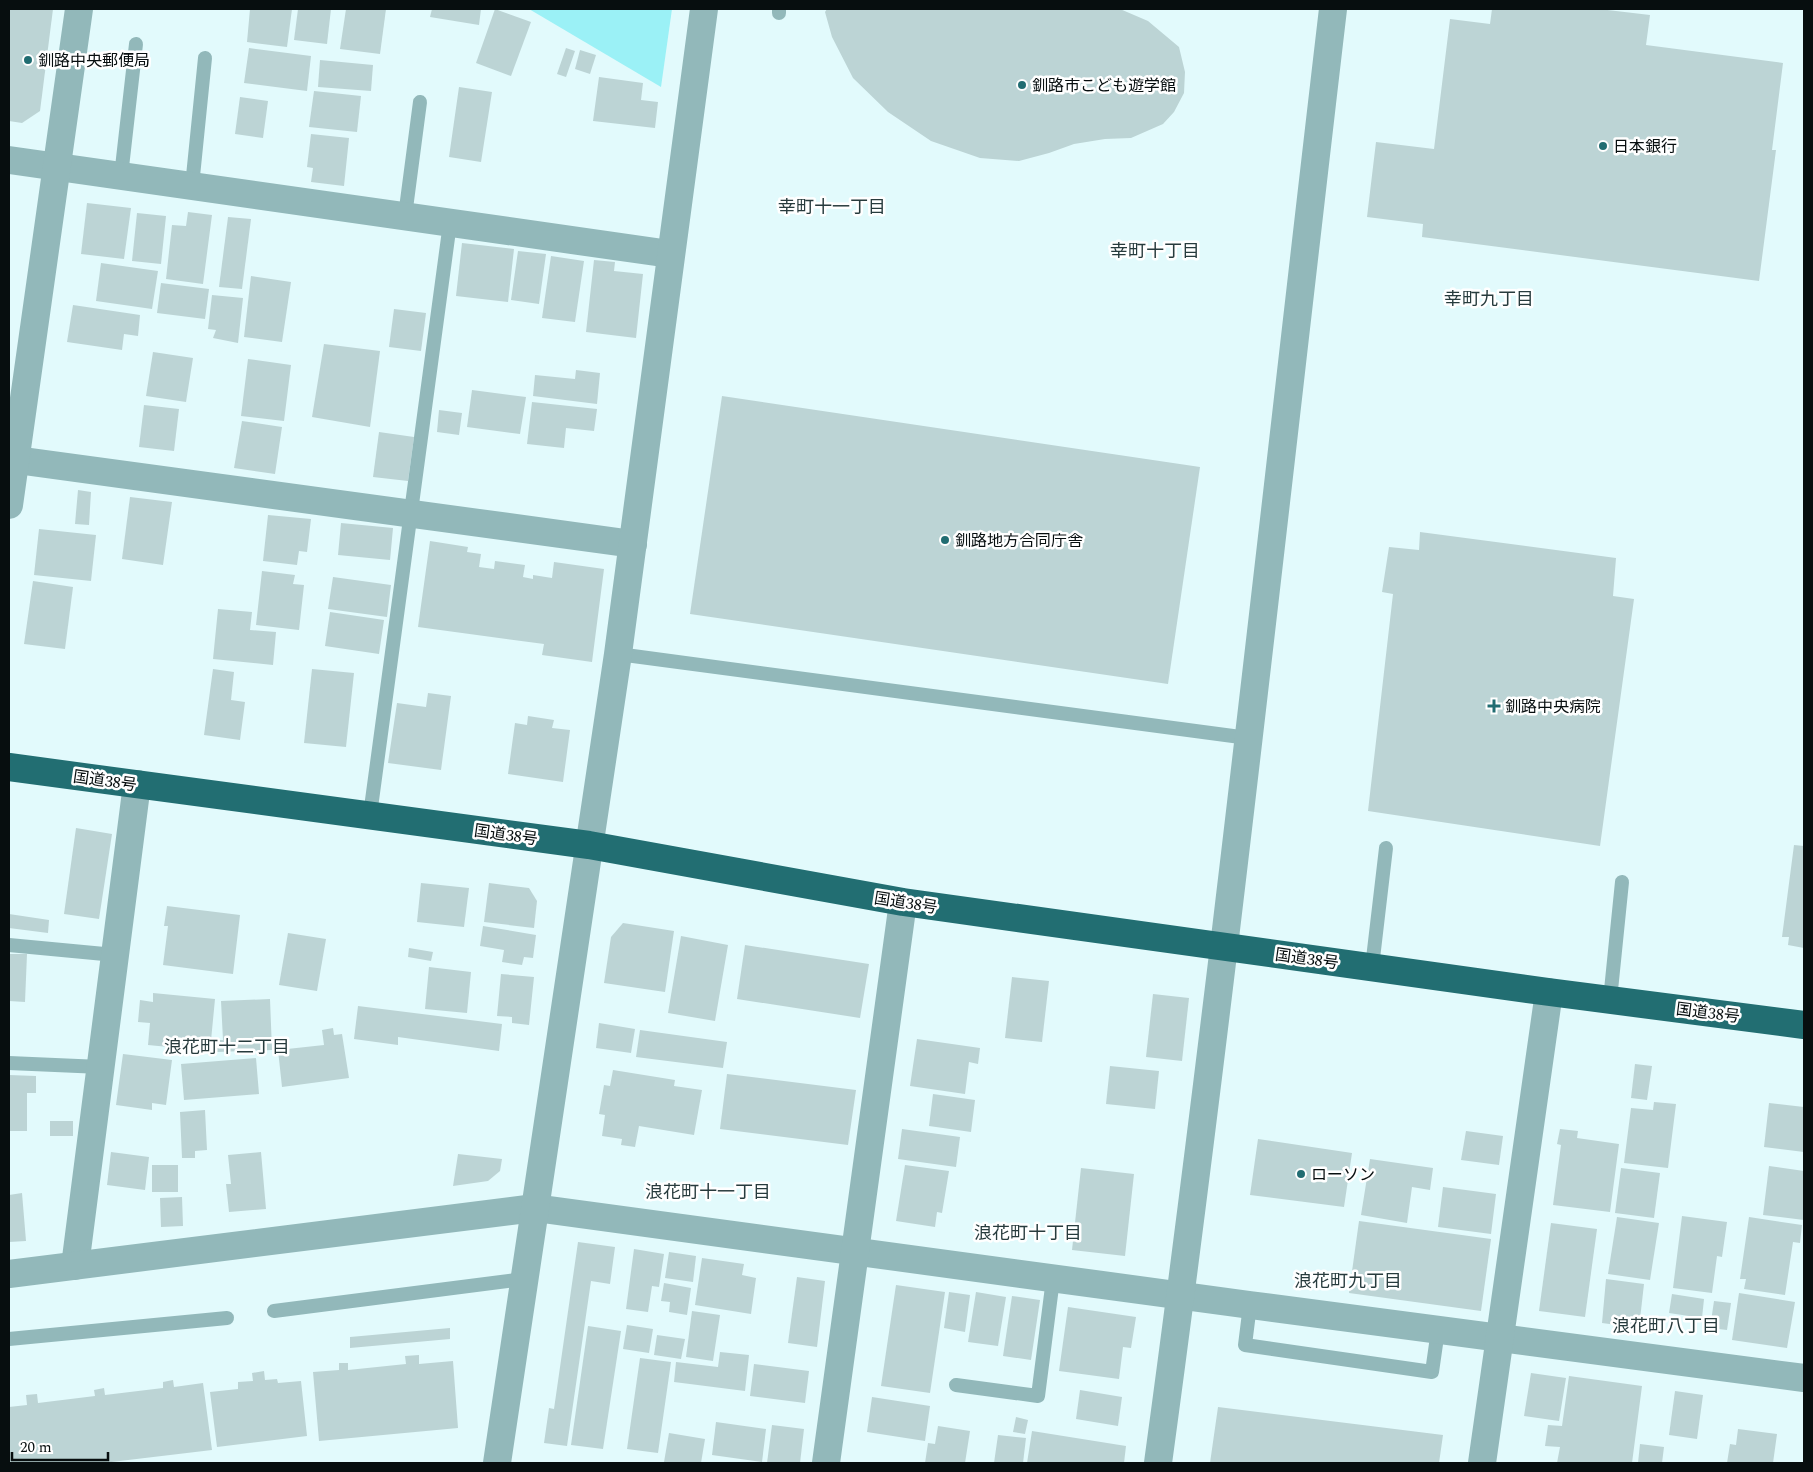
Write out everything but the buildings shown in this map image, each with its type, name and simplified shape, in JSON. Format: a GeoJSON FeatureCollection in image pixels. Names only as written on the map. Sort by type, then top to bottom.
{"type":"FeatureCollection","features":[{"type":"Feature","properties":{"kind":"highway","name":"国道38号"},"geometry":{"type":"LineString","coordinates":[[9,767],[589,845],[903,902],[1549,992],[1804,1025]]}},
{"type":"Feature","properties":{"kind":"street"},"geometry":{"type":"LineString","coordinates":[[9,505],[12,459],[57,167],[79,9]]}},
{"type":"Feature","properties":{"kind":"street"},"geometry":{"type":"LineString","coordinates":[[497,1463],[618,654],[704,9]]}},
{"type":"Feature","properties":{"kind":"street"},"geometry":{"type":"LineString","coordinates":[[1158,1463],[1181,1296],[1224,946],[1333,9]]}},
{"type":"Feature","properties":{"kind":"street"},"geometry":{"type":"LineString","coordinates":[[9,160],[670,254]]}},
{"type":"Feature","properties":{"kind":"street"},"geometry":{"type":"LineString","coordinates":[[12,459],[633,544]]}},
{"type":"Feature","properties":{"kind":"street"},"geometry":{"type":"LineString","coordinates":[[75,1266],[137,784]]}},
{"type":"Feature","properties":{"kind":"street"},"geometry":{"type":"LineString","coordinates":[[826,1463],[903,902]]}},
{"type":"Feature","properties":{"kind":"street"},"geometry":{"type":"LineString","coordinates":[[1482,1463],[1549,992]]}},
{"type":"Feature","properties":{"kind":"street"},"geometry":{"type":"LineString","coordinates":[[9,1274],[535,1208],[1053,1279],[1804,1378]]}},
{"type":"Feature","properties":{"kind":"lane"},"geometry":{"type":"LineString","coordinates":[[122,176],[136,44]]}},
{"type":"Feature","properties":{"kind":"lane"},"geometry":{"type":"LineString","coordinates":[[192,186],[205,58]]}},
{"type":"Feature","properties":{"kind":"lane"},"geometry":{"type":"LineString","coordinates":[[405,216],[420,102]]}},
{"type":"Feature","properties":{"kind":"lane"},"geometry":{"type":"LineString","coordinates":[[370,815],[450,223]]}},
{"type":"Feature","properties":{"kind":"lane"},"geometry":{"type":"LineString","coordinates":[[618,654],[1248,738]]}},
{"type":"Feature","properties":{"kind":"lane"},"geometry":{"type":"LineString","coordinates":[[1372,967],[1386,848]]}},
{"type":"Feature","properties":{"kind":"lane"},"geometry":{"type":"LineString","coordinates":[[1610,1000],[1622,882]]}},
{"type":"Feature","properties":{"kind":"lane"},"geometry":{"type":"LineString","coordinates":[[9,944],[115,955]]}},
{"type":"Feature","properties":{"kind":"lane"},"geometry":{"type":"LineString","coordinates":[[9,1063],[101,1067]]}},
{"type":"Feature","properties":{"kind":"lane"},"geometry":{"type":"LineString","coordinates":[[274,1311],[524,1279]]}},
{"type":"Feature","properties":{"kind":"lane"},"geometry":{"type":"LineString","coordinates":[[956,1386],[1038,1396],[1053,1279]]}},
{"type":"Feature","properties":{"kind":"lane"},"geometry":{"type":"LineString","coordinates":[[1250,1305],[1245,1345],[1432,1372],[1438,1330]]}},
{"type":"Feature","properties":{"kind":"lane"},"geometry":{"type":"LineString","coordinates":[[9,1339],[227,1318]]}},
{"type":"Feature","properties":{"kind":"shaded area"},"geometry":{"type":"Polygon","coordinates":[[[529,9],[672,9],[661,87],[529,9]]]}},
{"type":"Feature","properties":{"kind":"place","name":"釧路中央郵便局"},"geometry":{"type":"Point","coordinates":[28,60]}},
{"type":"Feature","properties":{"kind":"place","name":"釧路市こども遊学館"},"geometry":{"type":"Point","coordinates":[1022,85]}},
{"type":"Feature","properties":{"kind":"place","name":"日本銀行"},"geometry":{"type":"Point","coordinates":[1603,146]}},
{"type":"Feature","properties":{"kind":"place","name":"釧路地方合同庁舎"},"geometry":{"type":"Point","coordinates":[945,540]}},
{"type":"Feature","properties":{"kind":"place","name":"釧路中央病院"},"geometry":{"type":"Point","coordinates":[1494,706]}},
{"type":"Feature","properties":{"kind":"place","name":"ローソン"},"geometry":{"type":"Point","coordinates":[1301,1174]}},
{"type":"Feature","properties":{"kind":"district","name":"幸町十一丁目"},"geometry":{"type":"Point","coordinates":[832,207]}},
{"type":"Feature","properties":{"kind":"district","name":"幸町十丁目"},"geometry":{"type":"Point","coordinates":[1155,251]}},
{"type":"Feature","properties":{"kind":"district","name":"幸町九丁目"},"geometry":{"type":"Point","coordinates":[1489,299]}},
{"type":"Feature","properties":{"kind":"district","name":"浪花町十二丁目"},"geometry":{"type":"Point","coordinates":[227,1047]}},
{"type":"Feature","properties":{"kind":"district","name":"浪花町十一丁目"},"geometry":{"type":"Point","coordinates":[708,1192]}},
{"type":"Feature","properties":{"kind":"district","name":"浪花町十丁目"},"geometry":{"type":"Point","coordinates":[1028,1233]}},
{"type":"Feature","properties":{"kind":"district","name":"浪花町九丁目"},"geometry":{"type":"Point","coordinates":[1348,1281]}},
{"type":"Feature","properties":{"kind":"district","name":"浪花町八丁目"},"geometry":{"type":"Point","coordinates":[1666,1326]}}]}
